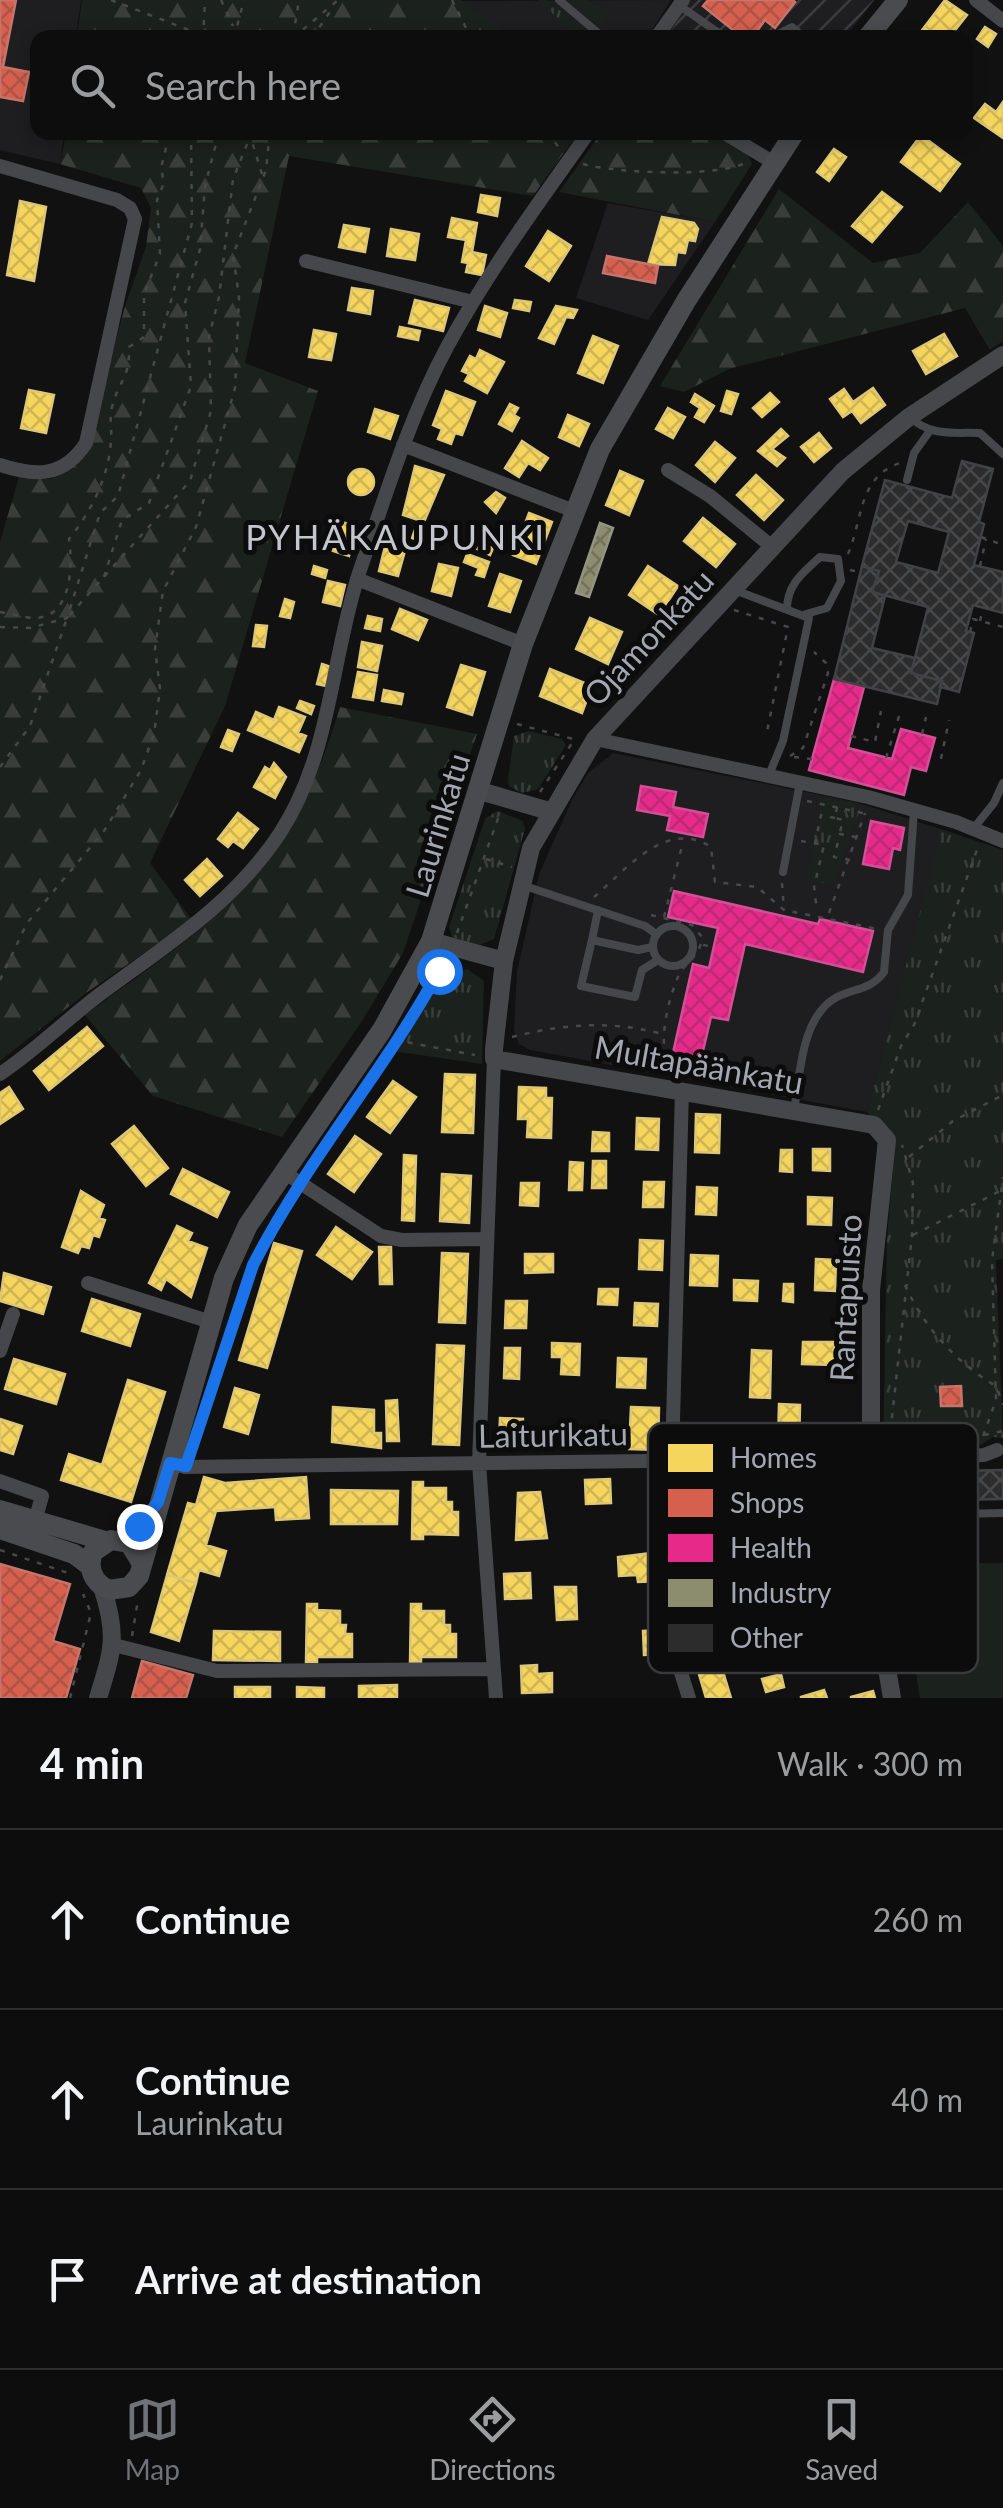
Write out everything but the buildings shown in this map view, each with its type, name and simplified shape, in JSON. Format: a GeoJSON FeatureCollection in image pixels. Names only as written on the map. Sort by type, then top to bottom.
{"type":"FeatureCollection","features":[{"type":"Feature","properties":{"kind":"main road"},"geometry":{"type":"LineString","coordinates":[[874,30],[898,0]]}},
{"type":"Feature","properties":{"kind":"main road","name":"Laurinkatu"},"geometry":{"type":"LineString","coordinates":[[141,1562],[236,1250],[290,1176],[382,1030],[444,951],[480,791],[523,644],[600,449],[768,159],[787,140]]}},
{"type":"Feature","properties":{"kind":"main road","name":"Laurinkatu"},"geometry":{"type":"LineString","coordinates":[[114,1541],[158,1502]]}},
{"type":"Feature","properties":{"kind":"main road"},"geometry":{"type":"LineString","coordinates":[[0,1510],[135,1548],[141,1562],[139,1576],[129,1587],[92,1588],[74,1554],[0,1529]]}},
{"type":"Feature","properties":{"kind":"main road"},"geometry":{"type":"LineString","coordinates":[[83,1571],[94,1552],[114,1541]]}},
{"type":"Feature","properties":{"kind":"street"},"geometry":{"type":"LineString","coordinates":[[976,0],[1003,21]]}},
{"type":"Feature","properties":{"kind":"street"},"geometry":{"type":"LineString","coordinates":[[662,30],[681,3]]}},
{"type":"Feature","properties":{"kind":"street"},"geometry":{"type":"LineString","coordinates":[[0,1074],[201,922],[258,864],[282,830],[309,772],[333,694],[358,579],[403,445],[445,351],[473,302],[583,140]]}},
{"type":"Feature","properties":{"kind":"street"},"geometry":{"type":"LineString","coordinates":[[738,140],[768,159]]}},
{"type":"Feature","properties":{"kind":"street"},"geometry":{"type":"LineString","coordinates":[[0,166],[117,200],[130,208],[134,219],[86,443],[64,467],[48,474],[0,465]]}},
{"type":"Feature","properties":{"kind":"street"},"geometry":{"type":"LineString","coordinates":[[306,262],[473,302]]}},
{"type":"Feature","properties":{"kind":"street","name":"Ojamonkatu"},"geometry":{"type":"LineString","coordinates":[[498,1049],[504,961],[522,878],[549,812],[586,742],[733,596],[770,546],[843,472],[909,416],[1003,355]]}},
{"type":"Feature","properties":{"kind":"street"},"geometry":{"type":"LineString","coordinates":[[403,445],[574,511]]}},
{"type":"Feature","properties":{"kind":"street"},"geometry":{"type":"LineString","coordinates":[[668,470],[710,496],[770,546]]}},
{"type":"Feature","properties":{"kind":"street"},"geometry":{"type":"LineString","coordinates":[[358,579],[523,644]]}},
{"type":"Feature","properties":{"kind":"street"},"geometry":{"type":"LineString","coordinates":[[586,742],[768,776],[799,791],[914,810],[1003,841]]}},
{"type":"Feature","properties":{"kind":"street"},"geometry":{"type":"LineString","coordinates":[[480,791],[549,812]]}},
{"type":"Feature","properties":{"kind":"street"},"geometry":{"type":"LineString","coordinates":[[444,951],[504,961]]}},
{"type":"Feature","properties":{"kind":"street"},"geometry":{"type":"LineString","coordinates":[[496,1698],[479,1463],[498,1049]]}},
{"type":"Feature","properties":{"kind":"street","name":"Multapäänkatu"},"geometry":{"type":"LineString","coordinates":[[498,1049],[874,1126],[893,1139]]}},
{"type":"Feature","properties":{"kind":"street"},"geometry":{"type":"LineString","coordinates":[[672,1423],[677,1085]]}},
{"type":"Feature","properties":{"kind":"street","name":"Rantapuisto"},"geometry":{"type":"LineString","coordinates":[[877,1423],[871,1290],[893,1139]]}},
{"type":"Feature","properties":{"kind":"street"},"geometry":{"type":"LineString","coordinates":[[290,1176],[381,1236],[402,1240],[487,1240]]}},
{"type":"Feature","properties":{"kind":"street"},"geometry":{"type":"LineString","coordinates":[[88,1283],[211,1322]]}},
{"type":"Feature","properties":{"kind":"street"},"geometry":{"type":"LineString","coordinates":[[0,1350],[13,1314]]}},
{"type":"Feature","properties":{"kind":"street","name":"Laiturikatu"},"geometry":{"type":"LineString","coordinates":[[170,1463],[648,1459]]}},
{"type":"Feature","properties":{"kind":"street"},"geometry":{"type":"LineString","coordinates":[[0,1481],[42,1496],[35,1521]]}},
{"type":"Feature","properties":{"kind":"street"},"geometry":{"type":"LineString","coordinates":[[98,1698],[114,1644],[115,1625],[129,1587]]}},
{"type":"Feature","properties":{"kind":"street"},"geometry":{"type":"LineString","coordinates":[[92,1588],[115,1625]]}},
{"type":"Feature","properties":{"kind":"street"},"geometry":{"type":"LineString","coordinates":[[114,1644],[216,1671],[493,1668]]}},
{"type":"Feature","properties":{"kind":"street"},"geometry":{"type":"LineString","coordinates":[[681,1673],[689,1698]]}},
{"type":"Feature","properties":{"kind":"street","name":"Rantapuisto"},"geometry":{"type":"LineString","coordinates":[[888,1673],[892,1698]]}},
{"type":"Feature","properties":{"kind":"lane"},"geometry":{"type":"LineString","coordinates":[[559,0],[595,30]]}},
{"type":"Feature","properties":{"kind":"lane"},"geometry":{"type":"LineString","coordinates":[[681,3],[716,30]]}},
{"type":"Feature","properties":{"kind":"lane"},"geometry":{"type":"LineString","coordinates":[[909,416],[930,432],[980,433],[1003,454]]}},
{"type":"Feature","properties":{"kind":"lane"},"geometry":{"type":"LineString","coordinates":[[907,480],[914,454],[930,432]]}},
{"type":"Feature","properties":{"kind":"lane"},"geometry":{"type":"LineString","coordinates":[[733,596],[806,614],[827,608],[842,568],[838,559],[820,557],[790,589],[787,608]]}},
{"type":"Feature","properties":{"kind":"lane"},"geometry":{"type":"LineString","coordinates":[[768,776],[778,758],[809,623],[806,614]]}},
{"type":"Feature","properties":{"kind":"lane"},"geometry":{"type":"LineString","coordinates":[[977,833],[1003,782]]}},
{"type":"Feature","properties":{"kind":"lane"},"geometry":{"type":"LineString","coordinates":[[784,872],[799,791]]}},
{"type":"Feature","properties":{"kind":"lane"},"geometry":{"type":"LineString","coordinates":[[794,1110],[812,1024],[830,1000],[878,980],[884,972],[888,930],[908,894],[914,810]]}},
{"type":"Feature","properties":{"kind":"lane"},"geometry":{"type":"LineString","coordinates":[[522,878],[656,934]]}},
{"type":"Feature","properties":{"kind":"lane"},"geometry":{"type":"LineString","coordinates":[[598,910],[581,986],[635,997],[642,970],[658,960]]}},
{"type":"Feature","properties":{"kind":"lane"},"geometry":{"type":"LineString","coordinates":[[667,926],[680,927],[693,941],[692,954],[682,964],[670,966],[658,960],[652,947],[656,934],[667,926]]}},
{"type":"Feature","properties":{"kind":"lane"},"geometry":{"type":"LineString","coordinates":[[592,940],[638,950],[652,947]]}},
{"type":"Feature","properties":{"kind":"lane"},"geometry":{"type":"LineString","coordinates":[[978,1514],[1003,1514]]}},
{"type":"Feature","properties":{"kind":"path"},"geometry":{"type":"LineString","coordinates":[[111,0],[189,30]]}},
{"type":"Feature","properties":{"kind":"path"},"geometry":{"type":"LineString","coordinates":[[203,30],[205,0]]}},
{"type":"Feature","properties":{"kind":"path"},"geometry":{"type":"LineString","coordinates":[[222,0],[234,30]]}},
{"type":"Feature","properties":{"kind":"path"},"geometry":{"type":"LineString","coordinates":[[234,30],[244,0]]}},
{"type":"Feature","properties":{"kind":"path"},"geometry":{"type":"LineString","coordinates":[[294,30],[299,0]]}},
{"type":"Feature","properties":{"kind":"path"},"geometry":{"type":"LineString","coordinates":[[306,30],[338,0]]}},
{"type":"Feature","properties":{"kind":"path"},"geometry":{"type":"LineString","coordinates":[[317,30],[338,0]]}},
{"type":"Feature","properties":{"kind":"path"},"geometry":{"type":"LineString","coordinates":[[452,0],[467,30]]}},
{"type":"Feature","properties":{"kind":"path"},"geometry":{"type":"LineString","coordinates":[[0,612],[36,618],[48,614],[66,594],[74,570],[69,539],[89,514],[97,494],[112,440],[113,403],[130,372],[129,347],[144,336],[144,294],[149,272],[160,254],[157,200],[164,184],[161,168],[168,140]]}},
{"type":"Feature","properties":{"kind":"path"},"geometry":{"type":"LineString","coordinates":[[0,767],[30,726],[100,513],[118,496],[192,223],[191,140]]}},
{"type":"Feature","properties":{"kind":"path"},"geometry":{"type":"LineString","coordinates":[[103,578],[122,520],[148,503],[192,386],[186,303],[200,249],[205,186],[217,140]]}},
{"type":"Feature","properties":{"kind":"path"},"geometry":{"type":"LineString","coordinates":[[0,628],[30,628],[67,618],[190,481],[205,435],[214,384],[209,337],[219,297],[233,180],[248,140]]}},
{"type":"Feature","properties":{"kind":"path"},"geometry":{"type":"LineString","coordinates":[[252,140],[263,178]]}},
{"type":"Feature","properties":{"kind":"path"},"geometry":{"type":"LineString","coordinates":[[0,980],[27,923],[104,832],[141,770],[154,734],[160,689],[155,649],[163,591],[196,526],[235,388],[239,296],[233,255],[263,178],[269,140]]}},
{"type":"Feature","properties":{"kind":"path"},"geometry":{"type":"LineString","coordinates":[[553,140],[569,160],[599,169],[706,173],[732,171],[768,159]]}},
{"type":"Feature","properties":{"kind":"path"},"geometry":{"type":"LineString","coordinates":[[842,568],[863,499],[878,474],[914,454]]}},
{"type":"Feature","properties":{"kind":"path"},"geometry":{"type":"LineString","coordinates":[[980,566],[984,538],[1003,545]]}},
{"type":"Feature","properties":{"kind":"path"},"geometry":{"type":"LineString","coordinates":[[733,596],[788,627],[766,737]]}},
{"type":"Feature","properties":{"kind":"path"},"geometry":{"type":"LineString","coordinates":[[980,621],[983,608]]}},
{"type":"Feature","properties":{"kind":"path"},"geometry":{"type":"LineString","coordinates":[[970,632],[973,619],[1003,627]]}},
{"type":"Feature","properties":{"kind":"path"},"geometry":{"type":"LineString","coordinates":[[804,646],[826,663],[837,664]]}},
{"type":"Feature","properties":{"kind":"path"},"geometry":{"type":"LineString","coordinates":[[790,756],[803,748],[828,672],[826,663]]}},
{"type":"Feature","properties":{"kind":"path"},"geometry":{"type":"LineString","coordinates":[[851,736],[875,742],[881,711]]}},
{"type":"Feature","properties":{"kind":"path"},"geometry":{"type":"LineString","coordinates":[[886,758],[900,713]]}},
{"type":"Feature","properties":{"kind":"path"},"geometry":{"type":"LineString","coordinates":[[922,734],[926,717]]}},
{"type":"Feature","properties":{"kind":"path"},"geometry":{"type":"LineString","coordinates":[[942,758],[950,720]]}},
{"type":"Feature","properties":{"kind":"path"},"geometry":{"type":"LineString","coordinates":[[515,723],[586,742],[530,798]]}},
{"type":"Feature","properties":{"kind":"path"},"geometry":{"type":"LineString","coordinates":[[778,758],[812,759]]}},
{"type":"Feature","properties":{"kind":"path"},"geometry":{"type":"LineString","coordinates":[[799,791],[864,813],[828,916]]}},
{"type":"Feature","properties":{"kind":"path"},"geometry":{"type":"LineString","coordinates":[[406,1024],[439,971],[505,799]]}},
{"type":"Feature","properties":{"kind":"path"},"geometry":{"type":"LineString","coordinates":[[835,818],[838,807]]}},
{"type":"Feature","properties":{"kind":"path"},"geometry":{"type":"LineString","coordinates":[[815,844],[821,815],[842,820],[834,857],[850,860]]}},
{"type":"Feature","properties":{"kind":"path"},"geometry":{"type":"LineString","coordinates":[[874,1116],[886,1096],[901,1046],[914,1025],[977,833]]}},
{"type":"Feature","properties":{"kind":"path"},"geometry":{"type":"LineString","coordinates":[[840,834],[858,837]]}},
{"type":"Feature","properties":{"kind":"path"},"geometry":{"type":"LineString","coordinates":[[592,898],[664,839],[684,840],[711,847],[715,882],[757,887],[784,910],[888,930]]}},
{"type":"Feature","properties":{"kind":"path"},"geometry":{"type":"LineString","coordinates":[[664,918],[684,840]]}},
{"type":"Feature","properties":{"kind":"path"},"geometry":{"type":"LineString","coordinates":[[790,840],[837,847]]}},
{"type":"Feature","properties":{"kind":"path"},"geometry":{"type":"LineString","coordinates":[[816,914],[820,901],[814,887],[824,845]]}},
{"type":"Feature","properties":{"kind":"path"},"geometry":{"type":"LineString","coordinates":[[484,858],[522,878]]}},
{"type":"Feature","properties":{"kind":"path"},"geometry":{"type":"LineString","coordinates":[[784,872],[784,910]]}},
{"type":"Feature","properties":{"kind":"path"},"geometry":{"type":"LineString","coordinates":[[702,945],[714,947]]}},
{"type":"Feature","properties":{"kind":"path"},"geometry":{"type":"LineString","coordinates":[[439,971],[444,951]]}},
{"type":"Feature","properties":{"kind":"path"},"geometry":{"type":"LineString","coordinates":[[395,1040],[484,1057],[486,1048],[498,1049],[576,1024],[611,1024],[663,1035]]}},
{"type":"Feature","properties":{"kind":"path"},"geometry":{"type":"LineString","coordinates":[[654,1078],[677,1085]]}},
{"type":"Feature","properties":{"kind":"path"},"geometry":{"type":"LineString","coordinates":[[908,1158],[953,1122],[1003,1096]]}},
{"type":"Feature","properties":{"kind":"path"},"geometry":{"type":"LineString","coordinates":[[884,1423],[912,1236],[908,1158],[893,1139]]}},
{"type":"Feature","properties":{"kind":"path"},"geometry":{"type":"LineString","coordinates":[[210,1394],[253,1265],[290,1176]]}},
{"type":"Feature","properties":{"kind":"path"},"geometry":{"type":"LineString","coordinates":[[1003,1176],[992,1260],[996,1400],[983,1436],[1003,1431]]}},
{"type":"Feature","properties":{"kind":"path"},"geometry":{"type":"LineString","coordinates":[[912,1236],[1000,1191]]}},
{"type":"Feature","properties":{"kind":"path"},"geometry":{"type":"LineString","coordinates":[[904,1283],[920,1319],[977,1374],[996,1386],[1003,1404]]}},
{"type":"Feature","properties":{"kind":"path"},"geometry":{"type":"LineString","coordinates":[[0,1550],[83,1571]]}},
{"type":"Feature","properties":{"kind":"path"},"geometry":{"type":"LineString","coordinates":[[70,1698],[91,1614],[92,1588]]}},
{"type":"Feature","properties":{"kind":"shaded area"},"geometry":{"type":"Polygon","coordinates":[[[0,0],[81,0],[77,30],[30,30],[30,140],[63,140],[60,164],[0,150],[0,0]]]}},
{"type":"Feature","properties":{"kind":"shaded area"},"geometry":{"type":"Polygon","coordinates":[[[671,0],[652,30],[504,30],[460,1],[671,0]]]}},
{"type":"Feature","properties":{"kind":"shaded area"},"geometry":{"type":"Polygon","coordinates":[[[691,0],[874,0],[850,30],[671,30],[691,0]]]}},
{"type":"Feature","properties":{"kind":"shaded area"},"geometry":{"type":"Polygon","coordinates":[[[608,203],[715,222],[648,320],[576,298],[608,203]]]}},
{"type":"Feature","properties":{"kind":"shaded area"},"geometry":{"type":"Polygon","coordinates":[[[613,753],[855,802],[938,828],[940,841],[867,1112],[530,1050],[519,1044],[514,1030],[517,972],[539,874],[588,773],[613,753]]]}},
{"type":"Feature","properties":{"kind":"green space"},"geometry":{"type":"Polygon","coordinates":[[[82,0],[461,0],[504,30],[78,30],[82,0]]]}},
{"type":"Feature","properties":{"kind":"green space"},"geometry":{"type":"Polygon","coordinates":[[[538,0],[547,0],[583,30],[570,30],[538,0]]]}},
{"type":"Feature","properties":{"kind":"green space"},"geometry":{"type":"Polygon","coordinates":[[[566,0],[587,0],[611,12],[600,26],[566,0]]]}},
{"type":"Feature","properties":{"kind":"green space"},"geometry":{"type":"Polygon","coordinates":[[[65,140],[573,140],[533,196],[289,156],[245,363],[318,391],[225,706],[150,863],[192,920],[86,993],[0,1061],[0,542],[19,477],[51,479],[86,456],[125,306],[146,247],[151,208],[141,188],[60,164],[65,140]]]}},
{"type":"Feature","properties":{"kind":"green space"},"geometry":{"type":"Polygon","coordinates":[[[596,140],[729,140],[744,150],[752,164],[715,222],[559,192],[596,140]]]}},
{"type":"Feature","properties":{"kind":"green space"},"geometry":{"type":"Polygon","coordinates":[[[779,189],[873,263],[920,253],[968,202],[1003,246],[1003,341],[990,350],[965,308],[729,369],[684,392],[660,386],[779,189]]]}},
{"type":"Feature","properties":{"kind":"green space"},"geometry":{"type":"Polygon","coordinates":[[[340,707],[477,734],[403,953],[362,1021],[282,1137],[153,1096],[85,1015],[175,949],[245,888],[298,813],[340,707]]]}},
{"type":"Feature","properties":{"kind":"green space"},"geometry":{"type":"Polygon","coordinates":[[[529,731],[562,739],[566,745],[538,789],[522,793],[509,786],[508,779],[514,736],[529,731]]]}},
{"type":"Feature","properties":{"kind":"green space"},"geometry":{"type":"Polygon","coordinates":[[[822,797],[861,806],[833,885],[806,880],[822,797]]]}},
{"type":"Feature","properties":{"kind":"green space"},"geometry":{"type":"Polygon","coordinates":[[[497,811],[523,821],[525,829],[494,939],[479,945],[452,937],[449,927],[485,819],[497,811]]]}},
{"type":"Feature","properties":{"kind":"green space"},"geometry":{"type":"Polygon","coordinates":[[[938,828],[1003,850],[1003,1259],[996,1260],[1003,1438],[993,1437],[978,1446],[978,1423],[884,1423],[887,1239],[895,1144],[867,1112],[939,841],[938,828]]]}},
{"type":"Feature","properties":{"kind":"green space"},"geometry":{"type":"Polygon","coordinates":[[[467,969],[484,981],[482,1064],[393,1051],[438,979],[467,969]]]}},
{"type":"Feature","properties":{"kind":"green space"},"geometry":{"type":"Polygon","coordinates":[[[978,1563],[1003,1563],[1003,1698],[920,1698],[916,1673],[978,1673],[978,1563]]]}},
{"type":"Feature","properties":{"kind":"district","name":"PYHÄKAUPUNKI"},"geometry":{"type":"Point","coordinates":[396,536]}},
{"type":"Feature","properties":{"kind":"route"},"geometry":{"type":"LineString","coordinates":[[139,1526],[158,1502],[170,1463],[186,1466],[253,1265],[268,1235],[298,1182],[439,971]]}}]}
